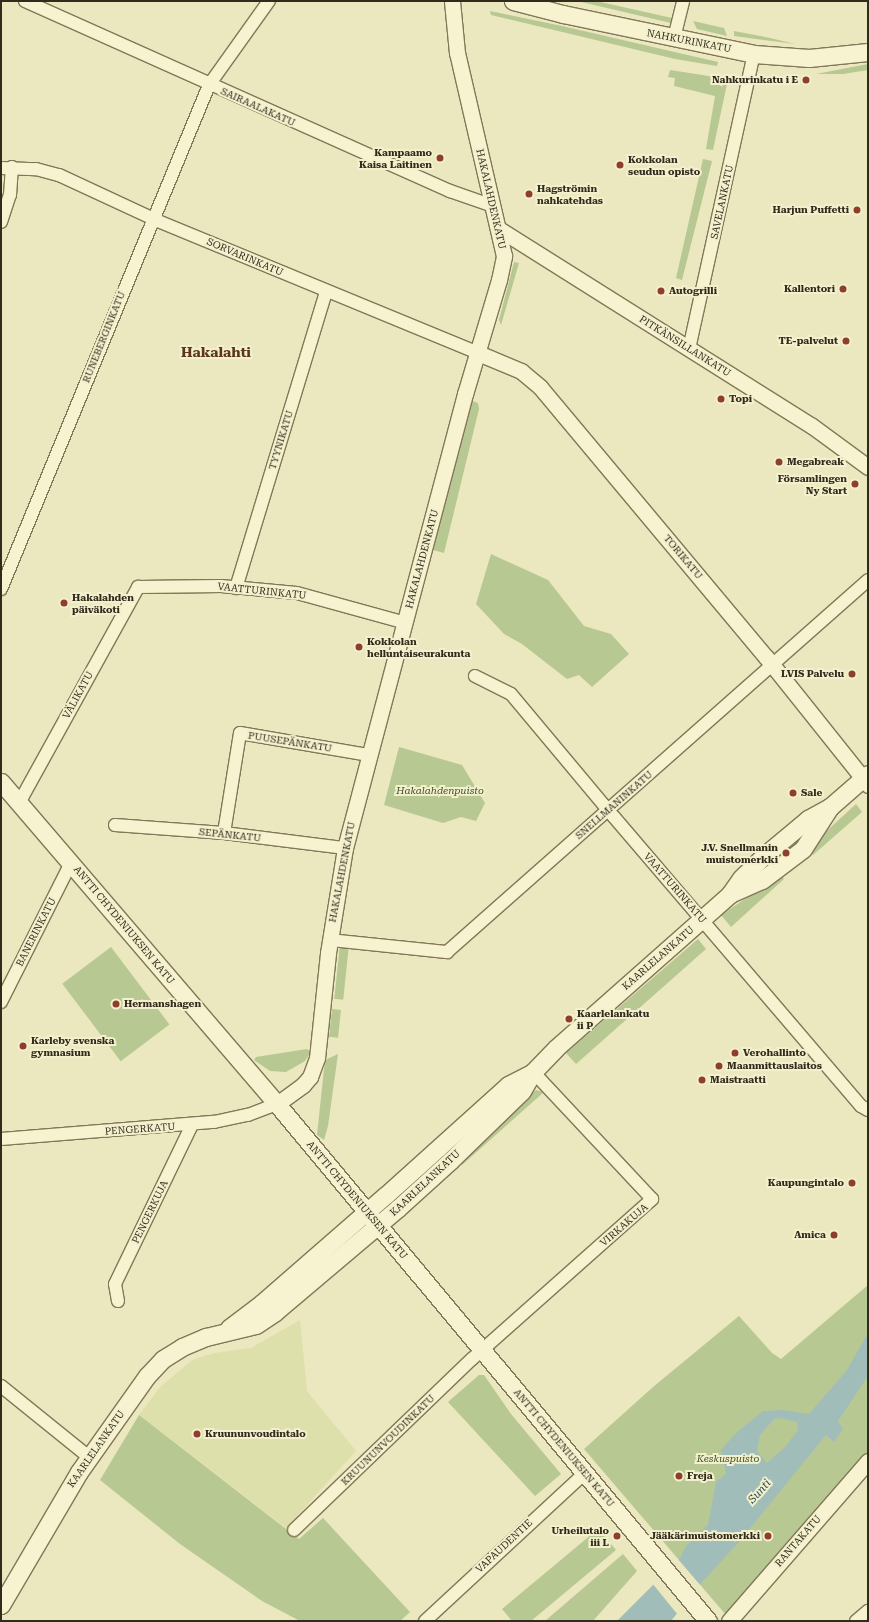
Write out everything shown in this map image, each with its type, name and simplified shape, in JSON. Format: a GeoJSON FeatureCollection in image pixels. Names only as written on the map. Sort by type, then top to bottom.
{"type":"FeatureCollection","features":[{"type":"Feature","properties":{"kind":"main road","name":"NAHKURINKATU"},"geometry":{"type":"LineString","coordinates":[[513,1],[674,38],[754,54],[808,58],[868,52]]}},
{"type":"Feature","properties":{"kind":"main road","name":"KAARLELANKATU"},"geometry":{"type":"LineString","coordinates":[[1,1605],[53,1512],[89,1457],[147,1376],[164,1359],[182,1347],[226,1330],[251,1326],[264,1320],[378,1225],[438,1172],[522,1091],[533,1072],[556,1048],[730,894],[741,878],[788,834],[816,813],[830,807],[866,779]]}},
{"type":"Feature","properties":{"kind":"main road","name":"ANTTI CHYDENIUKSEN KATU"},"geometry":{"type":"LineString","coordinates":[[1,782],[277,1104],[708,1621]]}},
{"type":"Feature","properties":{"kind":"main road","name":"KAARLELANKATU"},"geometry":{"type":"LineString","coordinates":[[226,1330],[262,1303],[508,1085],[533,1072]]}},
{"type":"Feature","properties":{"kind":"street","name":"SAIRAALAKATU"},"geometry":{"type":"LineString","coordinates":[[25,1],[208,85],[450,191],[493,206]]}},
{"type":"Feature","properties":{"kind":"street","name":"RUNEBERGINKATU"},"geometry":{"type":"LineString","coordinates":[[1,588],[208,85],[269,1]]}},
{"type":"Feature","properties":{"kind":"street","name":"HAKALAHDENKATU"},"geometry":{"type":"LineString","coordinates":[[277,1104],[303,1085],[314,1067],[330,940],[345,848],[406,623],[465,394],[500,280],[504,256],[499,229],[457,53],[452,1]]}},
{"type":"Feature","properties":{"kind":"street"},"geometry":{"type":"LineString","coordinates":[[674,38],[682,1]]}},
{"type":"Feature","properties":{"kind":"street","name":"SAVELANKATU"},"geometry":{"type":"LineString","coordinates":[[689,349],[754,54]]}},
{"type":"Feature","properties":{"kind":"street"},"geometry":{"type":"LineString","coordinates":[[1,222],[10,195],[6,168]]}},
{"type":"Feature","properties":{"kind":"street","name":"SORVARINKATU"},"geometry":{"type":"LineString","coordinates":[[6,168],[45,170],[152,218],[326,292],[478,353]]}},
{"type":"Feature","properties":{"kind":"street","name":"PITKÄNSILLANKATU"},"geometry":{"type":"LineString","coordinates":[[499,229],[812,426],[868,467]]}},
{"type":"Feature","properties":{"kind":"street","name":"TYYNIKATU"},"geometry":{"type":"LineString","coordinates":[[236,588],[326,292]]}},
{"type":"Feature","properties":{"kind":"street","name":"TORIKATU"},"geometry":{"type":"LineString","coordinates":[[478,353],[510,365],[540,387],[866,779]]}},
{"type":"Feature","properties":{"kind":"street","name":"SNELLMANINKATU"},"geometry":{"type":"LineString","coordinates":[[330,940],[447,952],[773,666],[868,580]]}},
{"type":"Feature","properties":{"kind":"street","name":"VAATTURINKATU"},"geometry":{"type":"LineString","coordinates":[[138,587],[236,588],[297,593],[406,623]]}},
{"type":"Feature","properties":{"kind":"street","name":"VÄLIKATU"},"geometry":{"type":"LineString","coordinates":[[19,803],[138,587]]}},
{"type":"Feature","properties":{"kind":"street","name":"VAATTURINKATU"},"geometry":{"type":"LineString","coordinates":[[475,676],[511,694],[608,810],[868,1110]]}},
{"type":"Feature","properties":{"kind":"street","name":"PUUSEPÄNKATU"},"geometry":{"type":"LineString","coordinates":[[224,833],[240,734],[369,755]]}},
{"type":"Feature","properties":{"kind":"street","name":"SEPÄNKATU"},"geometry":{"type":"LineString","coordinates":[[115,825],[224,833],[345,848]]}},
{"type":"Feature","properties":{"kind":"street","name":"BANERINKATU"},"geometry":{"type":"LineString","coordinates":[[1,1002],[70,863]]}},
{"type":"Feature","properties":{"kind":"street","name":"VIRKAKUJA"},"geometry":{"type":"LineString","coordinates":[[482,1350],[652,1200],[533,1072]]}},
{"type":"Feature","properties":{"kind":"street","name":"PENGERKATU"},"geometry":{"type":"LineString","coordinates":[[1,1139],[192,1125],[248,1115],[277,1104]]}},
{"type":"Feature","properties":{"kind":"street","name":"PENGERKUJA"},"geometry":{"type":"LineString","coordinates":[[118,1301],[115,1284],[192,1125]]}},
{"type":"Feature","properties":{"kind":"street","name":"KRUUNUNVOUDINKATU"},"geometry":{"type":"LineString","coordinates":[[294,1530],[482,1350]]}},
{"type":"Feature","properties":{"kind":"street"},"geometry":{"type":"LineString","coordinates":[[1,1386],[89,1457]]}},
{"type":"Feature","properties":{"kind":"street","name":"RANTAKATU"},"geometry":{"type":"LineString","coordinates":[[729,1621],[868,1463]]}},
{"type":"Feature","properties":{"kind":"street","name":"VAPAUDENTIE"},"geometry":{"type":"LineString","coordinates":[[424,1621],[585,1473]]}},
{"type":"Feature","properties":{"kind":"street"},"geometry":{"type":"LineString","coordinates":[[856,1621],[868,1611]]}},
{"type":"Feature","properties":{"kind":"green space"},"geometry":{"type":"Polygon","coordinates":[[[577,1],[596,1],[672,18],[671,23],[577,1]]]}},
{"type":"Feature","properties":{"kind":"green space"},"geometry":{"type":"Polygon","coordinates":[[[490,11],[718,62],[717,66],[675,59],[491,15],[490,11]]]}},
{"type":"Feature","properties":{"kind":"green space"},"geometry":{"type":"Polygon","coordinates":[[[693,21],[724,28],[727,36],[697,29],[693,21]]]}},
{"type":"Feature","properties":{"kind":"green space"},"geometry":{"type":"Polygon","coordinates":[[[734,31],[770,38],[795,44],[734,36],[734,31]]]}},
{"type":"Feature","properties":{"kind":"green space"},"geometry":{"type":"Polygon","coordinates":[[[868,64],[868,70],[843,74],[816,74],[868,64]]]}},
{"type":"Feature","properties":{"kind":"green space"},"geometry":{"type":"Polygon","coordinates":[[[670,70],[728,79],[713,150],[706,149],[715,96],[674,86],[675,78],[668,77],[670,70]]]}},
{"type":"Feature","properties":{"kind":"green space"},"geometry":{"type":"Polygon","coordinates":[[[703,159],[712,161],[682,280],[676,278],[703,159]]]}},
{"type":"Feature","properties":{"kind":"green space"},"geometry":{"type":"Polygon","coordinates":[[[514,262],[519,263],[501,325],[499,320],[514,262]]]}},
{"type":"Feature","properties":{"kind":"green space"},"geometry":{"type":"Polygon","coordinates":[[[470,400],[478,403],[479,409],[444,553],[433,550],[470,400]]]}},
{"type":"Feature","properties":{"kind":"green space"},"geometry":{"type":"Polygon","coordinates":[[[491,554],[548,580],[584,626],[611,634],[629,654],[592,687],[579,675],[567,679],[522,644],[504,634],[476,604],[491,554]]]}},
{"type":"Feature","properties":{"kind":"green space","name":"Hakalahdenpuisto"},"geometry":{"type":"Polygon","coordinates":[[[399,747],[462,765],[485,803],[476,821],[461,817],[443,823],[384,805],[399,747]]]}},
{"type":"Feature","properties":{"kind":"green space"},"geometry":{"type":"Polygon","coordinates":[[[856,804],[862,812],[813,855],[810,852],[819,838],[856,804]]]}},
{"type":"Feature","properties":{"kind":"green space"},"geometry":{"type":"Polygon","coordinates":[[[781,875],[784,879],[731,927],[721,915],[781,875]]]}},
{"type":"Feature","properties":{"kind":"green space"},"geometry":{"type":"Polygon","coordinates":[[[698,939],[706,949],[576,1064],[566,1053],[698,939]]]}},
{"type":"Feature","properties":{"kind":"green space"},"geometry":{"type":"Polygon","coordinates":[[[340,944],[349,945],[343,1000],[334,999],[340,944]]]}},
{"type":"Feature","properties":{"kind":"green space","name":"Hermanshagen"},"geometry":{"type":"Polygon","coordinates":[[[111,947],[169,1024],[121,1061],[62,984],[111,947]]]}},
{"type":"Feature","properties":{"kind":"green space"},"geometry":{"type":"Polygon","coordinates":[[[332,1009],[341,1010],[338,1038],[329,1037],[332,1009]]]}},
{"type":"Feature","properties":{"kind":"green space"},"geometry":{"type":"Polygon","coordinates":[[[307,1049],[311,1052],[305,1061],[286,1072],[270,1071],[254,1060],[256,1057],[307,1049]]]}},
{"type":"Feature","properties":{"kind":"green space"},"geometry":{"type":"Polygon","coordinates":[[[338,1054],[328,1126],[324,1140],[317,1135],[325,1060],[338,1054]]]}},
{"type":"Feature","properties":{"kind":"green space"},"geometry":{"type":"Polygon","coordinates":[[[536,1090],[544,1092],[462,1165],[457,1161],[466,1150],[536,1090]]]}},
{"type":"Feature","properties":{"kind":"green space","name":"Keskuspuisto"},"geometry":{"type":"Polygon","coordinates":[[[868,1285],[868,1454],[726,1615],[584,1449],[653,1387],[739,1316],[772,1353],[781,1359],[868,1285]]]}},
{"type":"Feature","properties":{"kind":"green space"},"geometry":{"type":"Polygon","coordinates":[[[300,1320],[307,1391],[356,1451],[286,1528],[139,1415],[160,1387],[192,1360],[214,1353],[251,1348],[300,1320]]]}},
{"type":"Feature","properties":{"kind":"green space"},"geometry":{"type":"Polygon","coordinates":[[[479,1375],[484,1375],[511,1414],[561,1474],[535,1496],[448,1402],[479,1375]]]}},
{"type":"Feature","properties":{"kind":"green space"},"geometry":{"type":"Polygon","coordinates":[[[139,1415],[299,1539],[323,1518],[410,1612],[400,1621],[300,1621],[262,1601],[180,1544],[100,1480],[139,1415]]]}},
{"type":"Feature","properties":{"kind":"green space"},"geometry":{"type":"Polygon","coordinates":[[[598,1529],[616,1550],[531,1621],[512,1621],[502,1609],[598,1529]]]}},
{"type":"Feature","properties":{"kind":"green space"},"geometry":{"type":"Polygon","coordinates":[[[623,1554],[637,1571],[593,1621],[545,1621],[623,1554]]]}},
{"type":"Feature","properties":{"kind":"water","name":"Sunti"},"geometry":{"type":"Polygon","coordinates":[[[868,1333],[868,1376],[838,1421],[843,1429],[834,1442],[826,1435],[738,1543],[703,1581],[671,1621],[617,1621],[680,1558],[686,1546],[708,1525],[716,1482],[726,1474],[721,1450],[736,1433],[763,1411],[783,1410],[809,1414],[847,1370],[868,1333]],[[781,1418],[774,1419],[760,1435],[757,1451],[767,1463],[785,1447],[798,1430],[797,1422],[781,1418]]]}},
{"type":"Feature","properties":{"kind":"pier"},"geometry":{"type":"Polygon","coordinates":[[[677,1558],[701,1586],[678,1615],[652,1583],[677,1558]]]}},
{"type":"Feature","properties":{"kind":"place","name":"Nahkurinkatu i E"},"geometry":{"type":"Point","coordinates":[806,80]}},
{"type":"Feature","properties":{"kind":"place","name":"Kampaamo Kaisa Laitinen"},"geometry":{"type":"Point","coordinates":[440,158]}},
{"type":"Feature","properties":{"kind":"place","name":"Kokkolan seudun opisto"},"geometry":{"type":"Point","coordinates":[620,165]}},
{"type":"Feature","properties":{"kind":"place","name":"Hagströmin nahkatehdas"},"geometry":{"type":"Point","coordinates":[529,194]}},
{"type":"Feature","properties":{"kind":"place","name":"Harjun Puffetti"},"geometry":{"type":"Point","coordinates":[857,210]}},
{"type":"Feature","properties":{"kind":"place","name":"Kallentori"},"geometry":{"type":"Point","coordinates":[843,289]}},
{"type":"Feature","properties":{"kind":"place","name":"Autogrilli"},"geometry":{"type":"Point","coordinates":[661,291]}},
{"type":"Feature","properties":{"kind":"place","name":"TE-palvelut"},"geometry":{"type":"Point","coordinates":[846,341]}},
{"type":"Feature","properties":{"kind":"place","name":"Topi"},"geometry":{"type":"Point","coordinates":[721,399]}},
{"type":"Feature","properties":{"kind":"place","name":"Megabreak"},"geometry":{"type":"Point","coordinates":[779,462]}},
{"type":"Feature","properties":{"kind":"place","name":"Församlingen Ny Start"},"geometry":{"type":"Point","coordinates":[855,484]}},
{"type":"Feature","properties":{"kind":"place","name":"Hakalahden päiväkoti"},"geometry":{"type":"Point","coordinates":[64,603]}},
{"type":"Feature","properties":{"kind":"place","name":"Kokkolan helluntaiseurakunta"},"geometry":{"type":"Point","coordinates":[359,647]}},
{"type":"Feature","properties":{"kind":"place","name":"LVIS Palvelu"},"geometry":{"type":"Point","coordinates":[852,674]}},
{"type":"Feature","properties":{"kind":"place","name":"Sale"},"geometry":{"type":"Point","coordinates":[793,793]}},
{"type":"Feature","properties":{"kind":"place","name":"J.V. Snellmanin muistomerkki"},"geometry":{"type":"Point","coordinates":[786,853]}},
{"type":"Feature","properties":{"kind":"place","name":"Hermanshagen"},"geometry":{"type":"Point","coordinates":[116,1004]}},
{"type":"Feature","properties":{"kind":"place","name":"Kaarlelankatu ii P"},"geometry":{"type":"Point","coordinates":[569,1019]}},
{"type":"Feature","properties":{"kind":"place","name":"Karleby svenska gymnasium"},"geometry":{"type":"Point","coordinates":[23,1046]}},
{"type":"Feature","properties":{"kind":"place","name":"Verohallinto"},"geometry":{"type":"Point","coordinates":[735,1053]}},
{"type":"Feature","properties":{"kind":"place","name":"Maanmittauslaitos"},"geometry":{"type":"Point","coordinates":[719,1066]}},
{"type":"Feature","properties":{"kind":"place","name":"Maistraatti"},"geometry":{"type":"Point","coordinates":[702,1080]}},
{"type":"Feature","properties":{"kind":"place","name":"Kaupungintalo"},"geometry":{"type":"Point","coordinates":[852,1183]}},
{"type":"Feature","properties":{"kind":"place","name":"Amica"},"geometry":{"type":"Point","coordinates":[834,1235]}},
{"type":"Feature","properties":{"kind":"place","name":"Kruununvoudintalo"},"geometry":{"type":"Point","coordinates":[197,1434]}},
{"type":"Feature","properties":{"kind":"place","name":"Freja"},"geometry":{"type":"Point","coordinates":[679,1476]}},
{"type":"Feature","properties":{"kind":"place","name":"Urheilutalo iii L"},"geometry":{"type":"Point","coordinates":[617,1536]}},
{"type":"Feature","properties":{"kind":"place","name":"Jääkärimuistomerkki"},"geometry":{"type":"Point","coordinates":[768,1536]}},
{"type":"Feature","properties":{"kind":"district","name":"Hakalahti"},"geometry":{"type":"Point","coordinates":[216,352]}}]}
